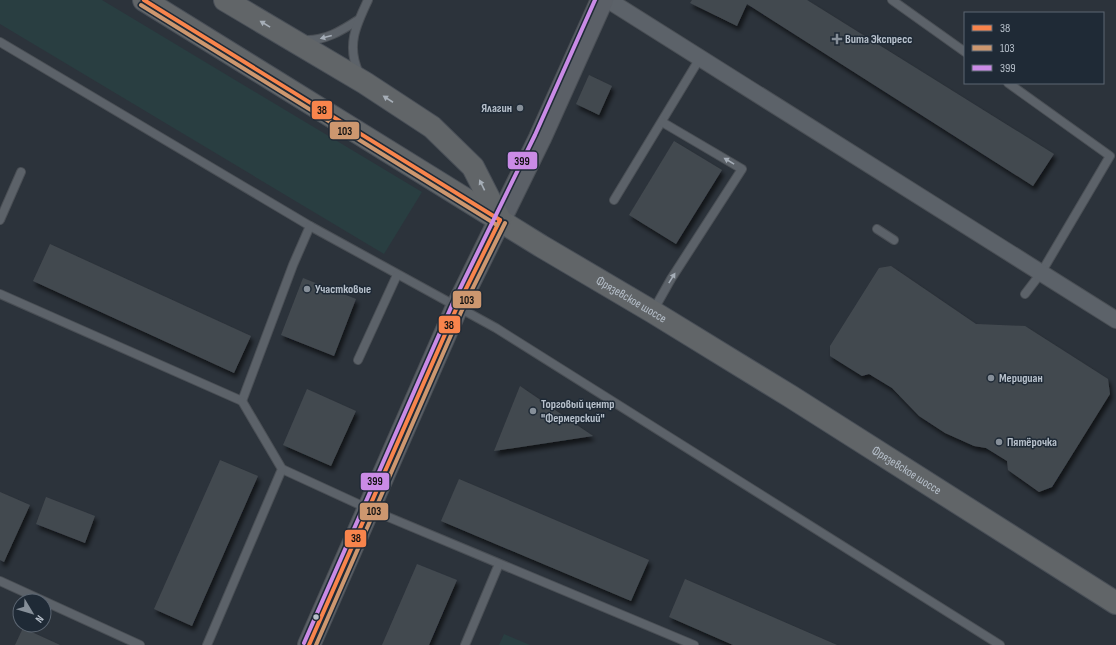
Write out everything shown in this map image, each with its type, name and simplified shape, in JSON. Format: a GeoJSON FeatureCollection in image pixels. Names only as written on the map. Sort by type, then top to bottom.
{"type":"FeatureCollection","features":[{"type":"Feature","properties":{"kind":"highway","name":"Фрязевское шоссе"},"geometry":{"type":"LineString","coordinates":[[144,0],[500,220],[790,396],[1116,603]]}},
{"type":"Feature","properties":{"kind":"highway"},"geometry":{"type":"LineString","coordinates":[[225,0],[365,84],[432,127],[473,167],[500,220]]}},
{"type":"Feature","properties":{"kind":"main road"},"geometry":{"type":"LineString","coordinates":[[309,645],[457,307],[546,126],[602,0]]}},
{"type":"Feature","properties":{"kind":"street"},"geometry":{"type":"LineString","coordinates":[[608,0],[1116,320]]}},
{"type":"Feature","properties":{"kind":"lane"},"geometry":{"type":"LineString","coordinates":[[365,84],[355,64],[351,49],[358,20],[368,0]]}},
{"type":"Feature","properties":{"kind":"lane"},"geometry":{"type":"LineString","coordinates":[[892,0],[964,51]]}},
{"type":"Feature","properties":{"kind":"lane"},"geometry":{"type":"LineString","coordinates":[[290,39],[314,40],[334,35],[358,20]]}},
{"type":"Feature","properties":{"kind":"lane"},"geometry":{"type":"LineString","coordinates":[[0,42],[310,226],[496,328],[1000,645]]}},
{"type":"Feature","properties":{"kind":"lane"},"geometry":{"type":"LineString","coordinates":[[614,200],[700,58]]}},
{"type":"Feature","properties":{"kind":"lane"},"geometry":{"type":"LineString","coordinates":[[1009,84],[1113,158],[1041,273],[1024,294]]}},
{"type":"Feature","properties":{"kind":"lane"},"geometry":{"type":"LineString","coordinates":[[653,312],[671,280],[742,169],[662,122]]}},
{"type":"Feature","properties":{"kind":"lane"},"geometry":{"type":"LineString","coordinates":[[0,220],[21,172]]}},
{"type":"Feature","properties":{"kind":"lane"},"geometry":{"type":"LineString","coordinates":[[242,401],[293,265],[310,226]]}},
{"type":"Feature","properties":{"kind":"lane"},"geometry":{"type":"LineString","coordinates":[[877,230],[894,240]]}},
{"type":"Feature","properties":{"kind":"lane"},"geometry":{"type":"LineString","coordinates":[[358,360],[397,275]]}},
{"type":"Feature","properties":{"kind":"lane"},"geometry":{"type":"LineString","coordinates":[[0,294],[242,401],[282,469],[369,509],[694,645]]}},
{"type":"Feature","properties":{"kind":"lane"},"geometry":{"type":"LineString","coordinates":[[207,645],[282,469]]}},
{"type":"Feature","properties":{"kind":"lane"},"geometry":{"type":"LineString","coordinates":[[465,645],[498,564]]}},
{"type":"Feature","properties":{"kind":"lane"},"geometry":{"type":"LineString","coordinates":[[0,581],[140,645]]}},
{"type":"Feature","properties":{"kind":"green space"},"geometry":{"type":"Polygon","coordinates":[[[0,0],[102,0],[422,192],[384,254],[0,24],[0,0]]]}},
{"type":"Feature","properties":{"kind":"green space"},"geometry":{"type":"Polygon","coordinates":[[[504,634],[530,645],[499,645],[504,634]]]}},
{"type":"Feature","properties":{"kind":"building"},"geometry":{"type":"Polygon","coordinates":[[[692,0],[807,0],[1054,154],[1033,186],[747,4],[737,26],[690,3],[692,0]]]}},
{"type":"Feature","properties":{"kind":"building"},"geometry":{"type":"Polygon","coordinates":[[[589,75],[612,86],[599,115],[576,104],[589,75]]]}},
{"type":"Feature","properties":{"kind":"building"},"geometry":{"type":"Polygon","coordinates":[[[674,141],[722,170],[676,244],[629,215],[674,141]]]}},
{"type":"Feature","properties":{"kind":"building"},"geometry":{"type":"Polygon","coordinates":[[[50,244],[251,336],[234,373],[33,281],[50,244]]]}},
{"type":"Feature","properties":{"kind":"building","name":"Меридиан"},"geometry":{"type":"Polygon","coordinates":[[[891,266],[976,324],[1025,326],[1108,379],[1110,394],[1052,487],[1039,492],[1008,470],[1007,461],[986,448],[974,446],[945,433],[919,416],[892,388],[869,374],[862,376],[830,356],[830,346],[879,268],[891,266]]]}},
{"type":"Feature","properties":{"kind":"building"},"geometry":{"type":"Polygon","coordinates":[[[303,278],[356,299],[334,356],[281,335],[303,278]]]}},
{"type":"Feature","properties":{"kind":"building","name":"Торговый центр \"Фермерский\""},"geometry":{"type":"Polygon","coordinates":[[[520,386],[593,436],[494,451],[520,386]]]}},
{"type":"Feature","properties":{"kind":"building"},"geometry":{"type":"Polygon","coordinates":[[[307,389],[356,411],[331,466],[283,445],[307,389]]]}},
{"type":"Feature","properties":{"kind":"building"},"geometry":{"type":"Polygon","coordinates":[[[220,460],[258,476],[192,626],[154,609],[220,460]]]}},
{"type":"Feature","properties":{"kind":"building"},"geometry":{"type":"Polygon","coordinates":[[[459,479],[649,560],[631,601],[441,521],[459,479]]]}},
{"type":"Feature","properties":{"kind":"building"},"geometry":{"type":"Polygon","coordinates":[[[0,492],[30,505],[4,562],[0,560],[0,492]]]}},
{"type":"Feature","properties":{"kind":"building"},"geometry":{"type":"Polygon","coordinates":[[[46,497],[95,516],[85,543],[36,524],[46,497]]]}},
{"type":"Feature","properties":{"kind":"building"},"geometry":{"type":"Polygon","coordinates":[[[417,564],[457,580],[429,645],[382,645],[417,564]]]}},
{"type":"Feature","properties":{"kind":"building"},"geometry":{"type":"Polygon","coordinates":[[[685,579],[837,645],[733,645],[669,617],[685,579]]]}},
{"type":"Feature","properties":{"kind":"building"},"geometry":{"type":"Polygon","coordinates":[[[21,633],[34,633],[60,645],[15,645],[21,633]]]}},
{"type":"Feature","properties":{"kind":"transit line","name":"38"},"geometry":{"type":"LineString","coordinates":[[144,0],[500,220]]}},
{"type":"Feature","properties":{"kind":"transit line","name":"399"},"geometry":{"type":"LineString","coordinates":[[304,643],[452,305],[535,135],[595,0]]}},
{"type":"Feature","properties":{"kind":"transit line","name":"103"},"geometry":{"type":"LineString","coordinates":[[141,5],[497,225]]}},
{"type":"Feature","properties":{"kind":"transit line","name":"38"},"geometry":{"type":"LineString","coordinates":[[309,645],[457,307],[500,220]]}},
{"type":"Feature","properties":{"kind":"transit line","name":"103"},"geometry":{"type":"LineString","coordinates":[[316,645],[462,310],[505,223]]}},
{"type":"Feature","properties":{"kind":"place","name":"Вита Экспресс"},"geometry":{"type":"Point","coordinates":[837,39]}},
{"type":"Feature","properties":{"kind":"place","name":"Ялагин"},"geometry":{"type":"Point","coordinates":[520,108]}},
{"type":"Feature","properties":{"kind":"place","name":"Участковые"},"geometry":{"type":"Point","coordinates":[307,289]}},
{"type":"Feature","properties":{"kind":"place","name":"Меридиан"},"geometry":{"type":"Point","coordinates":[991,378]}},
{"type":"Feature","properties":{"kind":"place","name":"Торговый центр \"Фермерский\""},"geometry":{"type":"Point","coordinates":[533,411]}},
{"type":"Feature","properties":{"kind":"place","name":"Пятёрочка"},"geometry":{"type":"Point","coordinates":[999,442]}}]}
